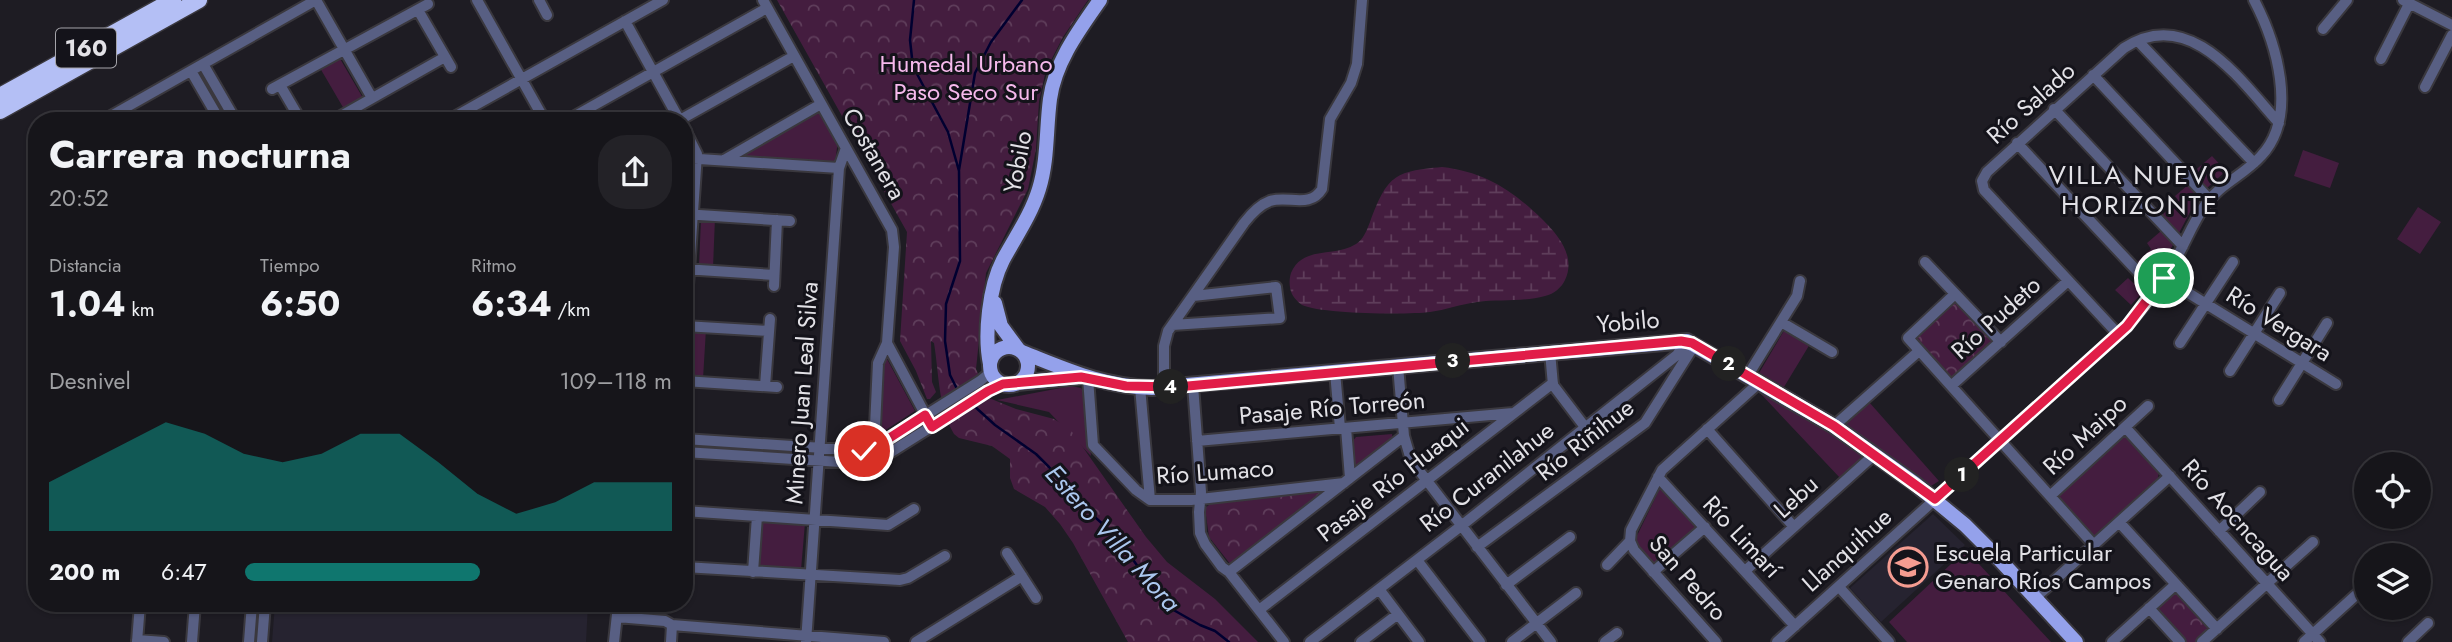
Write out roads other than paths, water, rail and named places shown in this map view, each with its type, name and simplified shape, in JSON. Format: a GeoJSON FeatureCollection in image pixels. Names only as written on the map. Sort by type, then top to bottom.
{"type":"FeatureCollection","features":[{"type":"Feature","properties":{"kind":"highway","name":"160"},"geometry":{"type":"LineString","coordinates":[[0,96],[173,0]]}},
{"type":"Feature","properties":{"kind":"highway","name":"160"},"geometry":{"type":"LineString","coordinates":[[0,111],[199,0]]}},
{"type":"Feature","properties":{"kind":"main road","name":"Yobilo"},"geometry":{"type":"LineString","coordinates":[[987,372],[987,337],[999,269],[1032,207],[1041,184],[1050,98],[1058,69],[1067,50],[1100,0]]}},
{"type":"Feature","properties":{"kind":"main road"},"geometry":{"type":"LineString","coordinates":[[993,295],[1001,326],[1027,360],[1028,369],[1024,378],[1010,384],[995,380],[987,372],[993,355],[1000,349],[1009,347],[1020,351]]}},
{"type":"Feature","properties":{"kind":"main road","name":"Yobilo"},"geometry":{"type":"LineString","coordinates":[[1020,351],[1084,377],[1140,387],[1164,387],[1550,352],[1691,343],[1834,426],[1935,499],[1982,542],[2076,642]]}},
{"type":"Feature","properties":{"kind":"main road","name":"Yobilo"},"geometry":{"type":"LineString","coordinates":[[1010,384],[1084,377]]}},
{"type":"Feature","properties":{"kind":"street"},"geometry":{"type":"LineString","coordinates":[[118,112],[316,0],[372,98]]}},
{"type":"Feature","properties":{"kind":"street"},"geometry":{"type":"LineString","coordinates":[[477,0],[540,112]]}},
{"type":"Feature","properties":{"kind":"street"},"geometry":{"type":"LineString","coordinates":[[463,112],[663,0]]}},
{"type":"Feature","properties":{"kind":"street"},"geometry":{"type":"LineString","coordinates":[[1164,387],[1164,346],[1172,325],[1255,210],[1271,201],[1309,200],[1322,189],[1330,119],[1351,83],[1357,64],[1362,0]]}},
{"type":"Feature","properties":{"kind":"street","name":"Llanquihue"},"geometry":{"type":"LineString","coordinates":[[1777,642],[2118,334],[2156,290],[2209,199],[2254,163],[2270,145],[2278,123],[2281,95],[2277,61],[2267,27],[2254,0]]}},
{"type":"Feature","properties":{"kind":"street"},"geometry":{"type":"LineString","coordinates":[[2323,29],[2347,0]]}},
{"type":"Feature","properties":{"kind":"street"},"geometry":{"type":"LineString","coordinates":[[542,1],[547,15]]}},
{"type":"Feature","properties":{"kind":"street"},"geometry":{"type":"LineString","coordinates":[[2381,59],[2406,2],[2452,25]]}},
{"type":"Feature","properties":{"kind":"street"},"geometry":{"type":"LineString","coordinates":[[582,112],[765,4]]}},
{"type":"Feature","properties":{"kind":"street","name":"Costanera"},"geometry":{"type":"LineString","coordinates":[[765,4],[894,236],[887,343],[878,363],[874,448]]}},
{"type":"Feature","properties":{"kind":"street"},"geometry":{"type":"LineString","coordinates":[[294,112],[276,87],[423,7],[448,62],[348,112]]}},
{"type":"Feature","properties":{"kind":"street"},"geometry":{"type":"LineString","coordinates":[[625,21],[675,112]]}},
{"type":"Feature","properties":{"kind":"street","name":"Río Salado"},"geometry":{"type":"LineString","coordinates":[[2118,334],[1982,186],[1987,172],[2124,48],[2138,40],[2158,36],[2173,36],[2202,46],[2223,62],[2278,123]]}},
{"type":"Feature","properties":{"kind":"street"},"geometry":{"type":"LineString","coordinates":[[2425,87],[2452,36]]}},
{"type":"Feature","properties":{"kind":"street"},"geometry":{"type":"LineString","coordinates":[[2138,40],[2254,163]]}},
{"type":"Feature","properties":{"kind":"street"},"geometry":{"type":"LineString","coordinates":[[693,115],[794,56]]}},
{"type":"Feature","properties":{"kind":"street"},"geometry":{"type":"LineString","coordinates":[[203,64],[231,112]]}},
{"type":"Feature","properties":{"kind":"street"},"geometry":{"type":"LineString","coordinates":[[191,71],[214,112]]}},
{"type":"Feature","properties":{"kind":"street"},"geometry":{"type":"LineString","coordinates":[[2093,75],[2209,199]]}},
{"type":"Feature","properties":{"kind":"street"},"geometry":{"type":"LineString","coordinates":[[724,160],[821,104]]}},
{"type":"Feature","properties":{"kind":"street"},"geometry":{"type":"LineString","coordinates":[[2054,109],[2183,246]]}},
{"type":"Feature","properties":{"kind":"street"},"geometry":{"type":"LineString","coordinates":[[2017,143],[2156,290]]}},
{"type":"Feature","properties":{"kind":"street"},"geometry":{"type":"LineString","coordinates":[[693,144],[697,159],[693,186]]}},
{"type":"Feature","properties":{"kind":"street","name":"Minero Juan Leal Silva"},"geometry":{"type":"LineString","coordinates":[[806,639],[839,168],[846,148]]}},
{"type":"Feature","properties":{"kind":"street"},"geometry":{"type":"LineString","coordinates":[[693,159],[839,168]]}},
{"type":"Feature","properties":{"kind":"street"},"geometry":{"type":"LineString","coordinates":[[693,214],[790,221]]}},
{"type":"Feature","properties":{"kind":"street"},"geometry":{"type":"LineString","coordinates":[[693,271],[774,280],[778,220]]}},
{"type":"Feature","properties":{"kind":"street"},"geometry":{"type":"LineString","coordinates":[[1925,262],[2001,342]]}},
{"type":"Feature","properties":{"kind":"street"},"geometry":{"type":"LineString","coordinates":[[2180,343],[2233,262]]}},
{"type":"Feature","properties":{"kind":"street","name":"Río Vergara"},"geometry":{"type":"LineString","coordinates":[[2164,278],[2336,384]]}},
{"type":"Feature","properties":{"kind":"street"},"geometry":{"type":"LineString","coordinates":[[1606,565],[1630,541],[1632,530],[1658,477],[1669,463],[1707,429],[1754,379],[1781,322],[1797,296],[1800,281]]}},
{"type":"Feature","properties":{"kind":"street","name":"Río Pudeto"},"geometry":{"type":"LineString","coordinates":[[1951,386],[2068,281]]}},
{"type":"Feature","properties":{"kind":"street"},"geometry":{"type":"LineString","coordinates":[[1172,325],[1280,318],[1276,287],[1193,296]]}},
{"type":"Feature","properties":{"kind":"street"},"geometry":{"type":"LineString","coordinates":[[2230,371],[2280,293]]}},
{"type":"Feature","properties":{"kind":"street"},"geometry":{"type":"LineString","coordinates":[[1955,294],[1908,338],[2094,545]]}},
{"type":"Feature","properties":{"kind":"street"},"geometry":{"type":"LineString","coordinates":[[765,386],[770,319]]}},
{"type":"Feature","properties":{"kind":"street"},"geometry":{"type":"LineString","coordinates":[[1781,322],[1832,352]]}},
{"type":"Feature","properties":{"kind":"street"},"geometry":{"type":"LineString","coordinates":[[2279,400],[2327,323]]}},
{"type":"Feature","properties":{"kind":"street"},"geometry":{"type":"LineString","coordinates":[[693,326],[769,331]]}},
{"type":"Feature","properties":{"kind":"street"},"geometry":{"type":"LineString","coordinates":[[887,343],[930,412],[932,427]]}},
{"type":"Feature","properties":{"kind":"street","name":"Río Curanilahue"},"geometry":{"type":"LineString","coordinates":[[1310,642],[1691,343]]}},
{"type":"Feature","properties":{"kind":"street","name":"Río Riñihue"},"geometry":{"type":"LineString","coordinates":[[1477,547],[1645,423],[1691,343]]}},
{"type":"Feature","properties":{"kind":"street"},"geometry":{"type":"LineString","coordinates":[[1834,426],[1919,351]]}},
{"type":"Feature","properties":{"kind":"street"},"geometry":{"type":"LineString","coordinates":[[1550,352],[1553,383],[1585,427]]}},
{"type":"Feature","properties":{"kind":"street"},"geometry":{"type":"LineString","coordinates":[[1398,366],[1404,436],[1411,460],[1550,642]]}},
{"type":"Feature","properties":{"kind":"street"},"geometry":{"type":"LineString","coordinates":[[693,440],[864,451],[874,448],[987,372]]}},
{"type":"Feature","properties":{"kind":"street"},"geometry":{"type":"LineString","coordinates":[[1335,372],[1347,480]]}},
{"type":"Feature","properties":{"kind":"street","name":"Río Lumaco"},"geometry":{"type":"LineString","coordinates":[[1084,377],[1093,445],[1136,490],[1150,500],[1200,498],[1347,480]]}},
{"type":"Feature","properties":{"kind":"street"},"geometry":{"type":"LineString","coordinates":[[693,382],[777,387]]}},
{"type":"Feature","properties":{"kind":"street","name":"Pasaje Río Huaqui"},"geometry":{"type":"LineString","coordinates":[[1259,610],[1553,383]]}},
{"type":"Feature","properties":{"kind":"street"},"geometry":{"type":"LineString","coordinates":[[693,453],[872,464],[988,391],[1010,384]]}},
{"type":"Feature","properties":{"kind":"street"},"geometry":{"type":"LineString","coordinates":[[1193,385],[1201,537],[1284,642]]}},
{"type":"Feature","properties":{"kind":"street"},"geometry":{"type":"LineString","coordinates":[[1140,387],[1150,500]]}},
{"type":"Feature","properties":{"kind":"street","name":"Río Maipo"},"geometry":{"type":"LineString","coordinates":[[2050,496],[2148,406]]}},
{"type":"Feature","properties":{"kind":"street","name":"Pasaje Río Torreón"},"geometry":{"type":"LineString","coordinates":[[1197,441],[1513,413]]}},
{"type":"Feature","properties":{"kind":"street","name":"Río Aocncagua"},"geometry":{"type":"LineString","coordinates":[[2125,427],[2267,584],[2312,640]]}},
{"type":"Feature","properties":{"kind":"street"},"geometry":{"type":"LineString","coordinates":[[1707,429],[1794,527]]}},
{"type":"Feature","properties":{"kind":"street"},"geometry":{"type":"LineString","coordinates":[[1229,572],[1404,436]]}},
{"type":"Feature","properties":{"kind":"street","name":"Lebu"},"geometry":{"type":"LineString","coordinates":[[1745,571],[1875,454]]}},
{"type":"Feature","properties":{"kind":"street"},"geometry":{"type":"LineString","coordinates":[[2036,597],[2170,476]]}},
{"type":"Feature","properties":{"kind":"street","name":"Río Limarí"},"geometry":{"type":"LineString","coordinates":[[1658,477],[1795,626]]}},
{"type":"Feature","properties":{"kind":"street"},"geometry":{"type":"LineString","coordinates":[[2219,531],[2260,492]]}},
{"type":"Feature","properties":{"kind":"street"},"geometry":{"type":"LineString","coordinates":[[693,512],[888,525],[914,509]]}},
{"type":"Feature","properties":{"kind":"street"},"geometry":{"type":"LineString","coordinates":[[752,572],[757,516]]}},
{"type":"Feature","properties":{"kind":"street"},"geometry":{"type":"LineString","coordinates":[[2119,522],[2217,628]]}},
{"type":"Feature","properties":{"kind":"street"},"geometry":{"type":"LineString","coordinates":[[1653,572],[1705,527]]}},
{"type":"Feature","properties":{"kind":"street"},"geometry":{"type":"LineString","coordinates":[[1506,585],[1570,537]]}},
{"type":"Feature","properties":{"kind":"street","name":"San Pedro"},"geometry":{"type":"LineString","coordinates":[[1630,541],[1634,550],[1716,642]]}},
{"type":"Feature","properties":{"kind":"street"},"geometry":{"type":"LineString","coordinates":[[2202,642],[2313,542]]}},
{"type":"Feature","properties":{"kind":"street"},"geometry":{"type":"LineString","coordinates":[[1007,553],[1036,598]]}},
{"type":"Feature","properties":{"kind":"street"},"geometry":{"type":"LineString","coordinates":[[693,568],[904,580],[945,556]]}},
{"type":"Feature","properties":{"kind":"street"},"geometry":{"type":"LineString","coordinates":[[1417,560],[1480,642]]}},
{"type":"Feature","properties":{"kind":"street"},"geometry":{"type":"LineString","coordinates":[[916,642],[1022,576]]}},
{"type":"Feature","properties":{"kind":"street"},"geometry":{"type":"LineString","coordinates":[[2112,642],[2176,584]]}},
{"type":"Feature","properties":{"kind":"street"},"geometry":{"type":"LineString","coordinates":[[1839,587],[1889,642]]}},
{"type":"Feature","properties":{"kind":"street"},"geometry":{"type":"LineString","coordinates":[[1379,589],[1419,642]]}},
{"type":"Feature","properties":{"kind":"street"},"geometry":{"type":"LineString","coordinates":[[1511,642],[1576,593]]}},
{"type":"Feature","properties":{"kind":"street"},"geometry":{"type":"LineString","coordinates":[[2312,640],[2354,598]]}},
{"type":"Feature","properties":{"kind":"street"},"geometry":{"type":"LineString","coordinates":[[2149,608],[2180,642]]}},
{"type":"Feature","properties":{"kind":"street"},"geometry":{"type":"LineString","coordinates":[[139,612],[137,641],[164,642]]}},
{"type":"Feature","properties":{"kind":"street"},"geometry":{"type":"LineString","coordinates":[[192,642],[194,612]]}},
{"type":"Feature","properties":{"kind":"street"},"geometry":{"type":"LineString","coordinates":[[249,642],[251,612]]}},
{"type":"Feature","properties":{"kind":"street"},"geometry":{"type":"LineString","coordinates":[[262,642],[264,612]]}},
{"type":"Feature","properties":{"kind":"street"},"geometry":{"type":"LineString","coordinates":[[614,642],[617,612]]}},
{"type":"Feature","properties":{"kind":"street"},"geometry":{"type":"LineString","coordinates":[[622,612],[665,621],[672,625],[806,639],[884,642]]}},
{"type":"Feature","properties":{"kind":"street"},"geometry":{"type":"LineString","coordinates":[[1361,642],[1398,614]]}},
{"type":"Feature","properties":{"kind":"street"},"geometry":{"type":"LineString","coordinates":[[2408,642],[2428,623]]}},
{"type":"Feature","properties":{"kind":"street"},"geometry":{"type":"LineString","coordinates":[[671,642],[672,625]]}},
{"type":"Feature","properties":{"kind":"street"},"geometry":{"type":"LineString","coordinates":[[726,642],[727,629]]}},
{"type":"Feature","properties":{"kind":"street"},"geometry":{"type":"LineString","coordinates":[[1605,642],[1617,633]]}},
{"type":"Feature","properties":{"kind":"waterway","name":"Estero Villa Mora"},"geometry":{"type":"LineString","coordinates":[[914,0],[910,40],[912,58],[917,74],[948,132],[959,171],[960,261],[946,304],[945,341],[950,375],[958,391]]}},
{"type":"Feature","properties":{"kind":"waterway"},"geometry":{"type":"LineString","coordinates":[[959,170],[975,73],[991,42],[1022,0]]}},
{"type":"Feature","properties":{"kind":"waterway","name":"Estero Villa Mora"},"geometry":{"type":"LineString","coordinates":[[973,405],[995,425],[1036,454],[1077,501],[1116,536],[1170,608],[1215,631],[1229,642]]}},
{"type":"Feature","properties":{"kind":"place","name":"Escuela Particular Genaro Ríos Campos"},"geometry":{"type":"Point","coordinates":[1908,567]}},
{"type":"Feature","properties":{"kind":"district","name":"VILLA NUEVO HORIZONTE"},"geometry":{"type":"Point","coordinates":[2140,190]}},
{"type":"Feature","properties":{"kind":"park label","name":"Humedal Urbano Paso Seco Sur"},"geometry":{"type":"Point","coordinates":[966,78]}}]}
